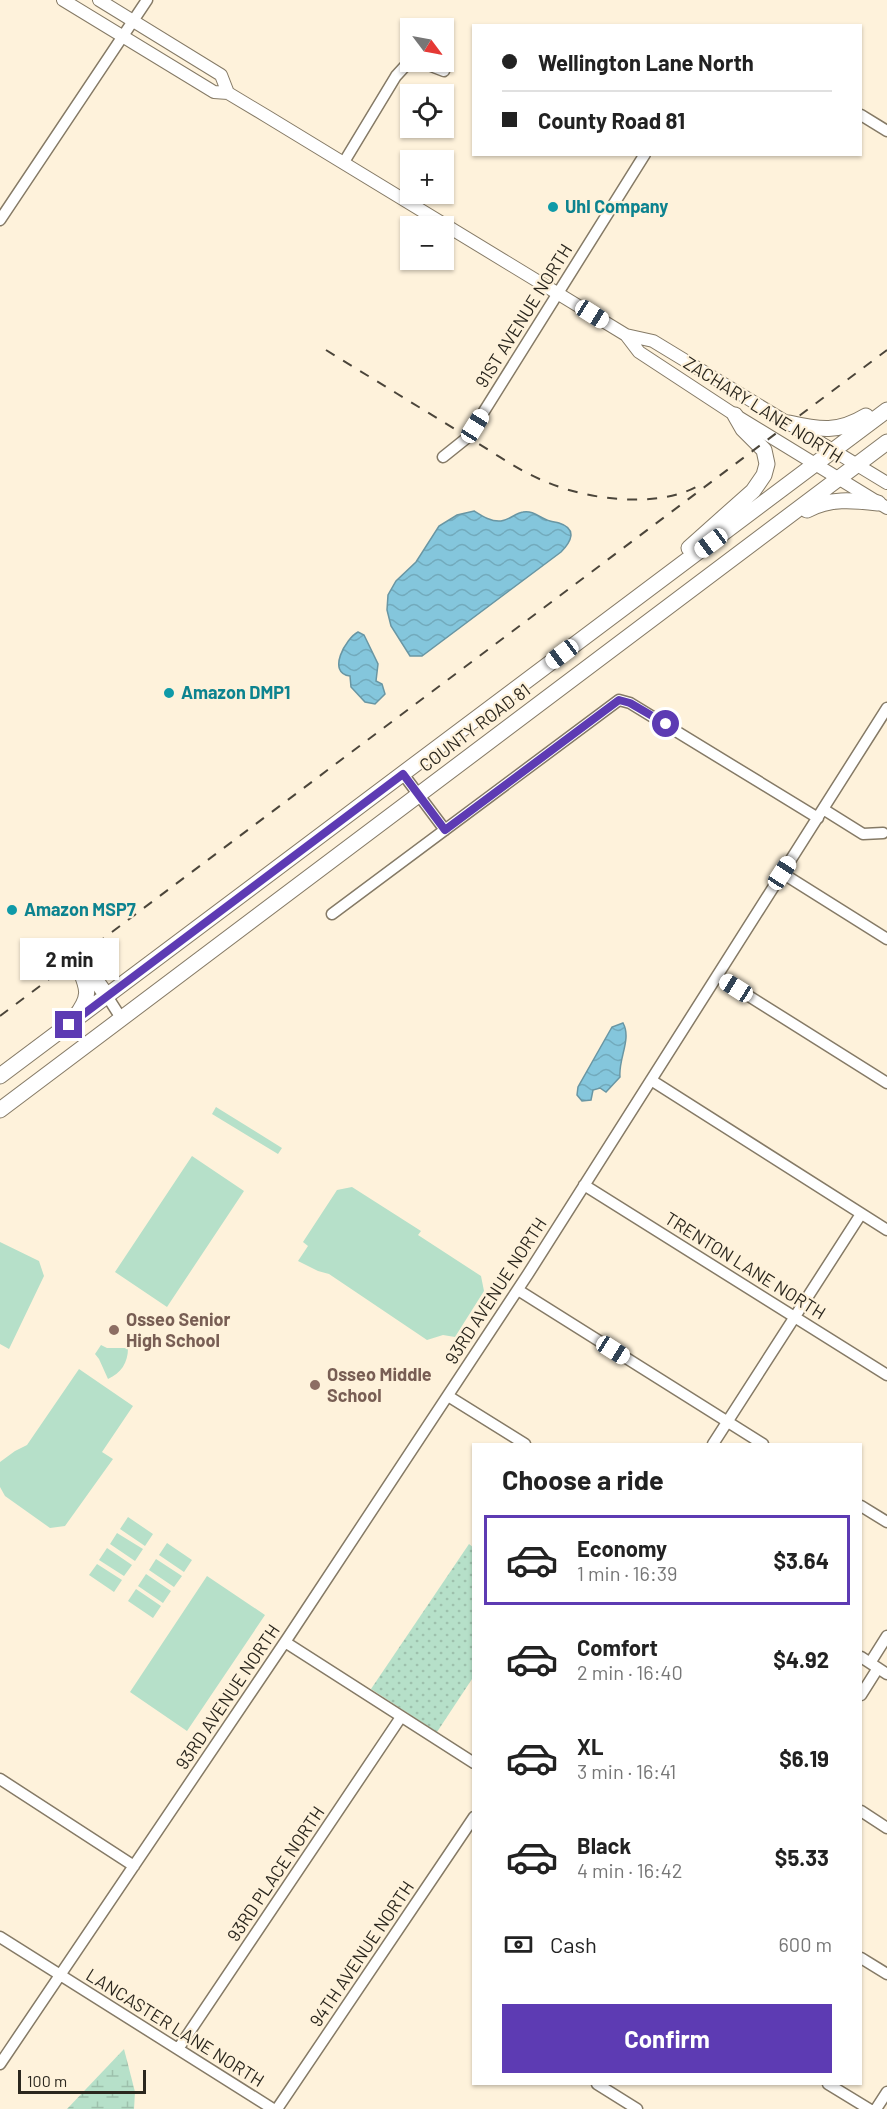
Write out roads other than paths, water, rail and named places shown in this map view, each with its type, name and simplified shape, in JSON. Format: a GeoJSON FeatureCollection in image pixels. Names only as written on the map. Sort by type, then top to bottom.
{"type":"FeatureCollection","features":[{"type":"Feature","properties":{"kind":"highway"},"geometry":{"type":"LineString","coordinates":[[789,423],[833,430],[856,422],[887,404]]}},
{"type":"Feature","properties":{"kind":"highway","name":"COUNTY ROAD 81"},"geometry":{"type":"LineString","coordinates":[[0,1076],[887,410]]}},
{"type":"Feature","properties":{"kind":"highway"},"geometry":{"type":"LineString","coordinates":[[634,600],[760,483],[767,464],[764,450],[743,429],[735,415]]}},
{"type":"Feature","properties":{"kind":"highway","name":"COUNTY ROAD 81"},"geometry":{"type":"LineString","coordinates":[[0,1110],[887,441]]}},
{"type":"Feature","properties":{"kind":"highway"},"geometry":{"type":"LineString","coordinates":[[724,566],[808,509],[823,502],[849,500],[882,506]]}},
{"type":"Feature","properties":{"kind":"highway"},"geometry":{"type":"LineString","coordinates":[[69,1025],[82,1009],[88,990],[76,959],[85,965],[107,996]]}},
{"type":"Feature","properties":{"kind":"main road","name":"ZACHARY LANE NORTH"},"geometry":{"type":"LineString","coordinates":[[63,0],[214,92],[228,93],[344,162],[626,335],[653,341],[887,483]]}},
{"type":"Feature","properties":{"kind":"main road","name":"ZACHARY LANE NORTH"},"geometry":{"type":"LineString","coordinates":[[99,0],[221,75],[228,93]]}},
{"type":"Feature","properties":{"kind":"main road","name":"ZACHARY LANE NORTH"},"geometry":{"type":"LineString","coordinates":[[626,335],[639,352],[735,415],[882,506]]}},
{"type":"Feature","properties":{"kind":"street"},"geometry":{"type":"LineString","coordinates":[[0,220],[147,0]]}},
{"type":"Feature","properties":{"kind":"street"},"geometry":{"type":"LineString","coordinates":[[344,162],[400,72]]}},
{"type":"Feature","properties":{"kind":"street"},"geometry":{"type":"LineString","coordinates":[[862,116],[887,131]]}},
{"type":"Feature","properties":{"kind":"street","name":"91ST AVENUE NORTH"},"geometry":{"type":"LineString","coordinates":[[443,457],[468,437],[644,156]]}},
{"type":"Feature","properties":{"kind":"street"},"geometry":{"type":"LineString","coordinates":[[332,914],[619,700],[630,703],[821,813],[863,834],[884,833]]}},
{"type":"Feature","properties":{"kind":"street","name":"93RD AVENUE NORTH"},"geometry":{"type":"LineString","coordinates":[[0,2064],[285,1642],[518,1290],[887,708]]}},
{"type":"Feature","properties":{"kind":"street"},"geometry":{"type":"LineString","coordinates":[[403,774],[445,830]]}},
{"type":"Feature","properties":{"kind":"street"},"geometry":{"type":"LineString","coordinates":[[782,873],[887,939]]}},
{"type":"Feature","properties":{"kind":"street"},"geometry":{"type":"LineString","coordinates":[[717,976],[887,1083]]}},
{"type":"Feature","properties":{"kind":"street"},"geometry":{"type":"LineString","coordinates":[[107,996],[121,1018]]}},
{"type":"Feature","properties":{"kind":"street"},"geometry":{"type":"LineString","coordinates":[[651,1080],[887,1230]]}},
{"type":"Feature","properties":{"kind":"street","name":"TRENTON LANE NORTH"},"geometry":{"type":"LineString","coordinates":[[585,1185],[887,1375]]}},
{"type":"Feature","properties":{"kind":"street"},"geometry":{"type":"LineString","coordinates":[[715,1443],[861,1214]]}},
{"type":"Feature","properties":{"kind":"street"},"geometry":{"type":"LineString","coordinates":[[518,1290],[761,1443]]}},
{"type":"Feature","properties":{"kind":"street"},"geometry":{"type":"LineString","coordinates":[[448,1396],[523,1443]]}},
{"type":"Feature","properties":{"kind":"street"},"geometry":{"type":"LineString","coordinates":[[862,1507],[887,1522]]}},
{"type":"Feature","properties":{"kind":"street"},"geometry":{"type":"LineString","coordinates":[[862,1693],[887,1636]]}},
{"type":"Feature","properties":{"kind":"street"},"geometry":{"type":"LineString","coordinates":[[285,1642],[472,1762]]}},
{"type":"Feature","properties":{"kind":"street","name":"93RD PLACE NORTH"},"geometry":{"type":"LineString","coordinates":[[178,2049],[401,1718]]}},
{"type":"Feature","properties":{"kind":"street"},"geometry":{"type":"LineString","coordinates":[[0,1779],[134,1866]]}},
{"type":"Feature","properties":{"kind":"street"},"geometry":{"type":"LineString","coordinates":[[862,1812],[887,1828]]}},
{"type":"Feature","properties":{"kind":"street","name":"94TH AVENUE NORTH"},"geometry":{"type":"LineString","coordinates":[[278,2109],[472,1820]]}},
{"type":"Feature","properties":{"kind":"street","name":"LANCASTER LANE NORTH"},"geometry":{"type":"LineString","coordinates":[[0,1937],[273,2109]]}},
{"type":"Feature","properties":{"kind":"street"},"geometry":{"type":"LineString","coordinates":[[862,1959],[887,1974]]}},
{"type":"Feature","properties":{"kind":"street"},"geometry":{"type":"LineString","coordinates":[[599,2085],[637,2109]]}},
{"type":"Feature","properties":{"kind":"street"},"geometry":{"type":"LineString","coordinates":[[830,2085],[869,2109]]}},
{"type":"Feature","properties":{"kind":"street"},"geometry":{"type":"LineString","coordinates":[[876,2109],[887,2092]]}},
{"type":"Feature","properties":{"kind":"water"},"geometry":{"type":"Polygon","coordinates":[[[474,511],[497,521],[520,513],[531,512],[565,526],[571,532],[570,540],[561,552],[422,656],[410,656],[391,626],[387,610],[388,595],[396,581],[416,562],[439,526],[457,515],[474,511]]]}},
{"type":"Feature","properties":{"kind":"water"},"geometry":{"type":"Polygon","coordinates":[[[358,632],[364,635],[378,664],[376,681],[382,684],[385,694],[375,704],[365,702],[351,687],[350,676],[339,669],[344,648],[358,632]]]}},
{"type":"Feature","properties":{"kind":"water"},"geometry":{"type":"Polygon","coordinates":[[[623,1023],[626,1036],[620,1077],[606,1092],[600,1088],[593,1090],[591,1100],[582,1101],[577,1095],[578,1087],[612,1027],[623,1023]]]}},
{"type":"Feature","properties":{"kind":"railway"},"geometry":{"type":"LineString","coordinates":[[326,350],[507,461],[565,489],[603,497],[643,499],[680,494],[696,487]]}},
{"type":"Feature","properties":{"kind":"railway"},"geometry":{"type":"LineString","coordinates":[[0,1016],[887,350]]}},
{"type":"Feature","properties":{"kind":"place","name":"Uhl Company"},"geometry":{"type":"Point","coordinates":[553,207]}},
{"type":"Feature","properties":{"kind":"place","name":"Amazon DMP1"},"geometry":{"type":"Point","coordinates":[169,693]}},
{"type":"Feature","properties":{"kind":"place","name":"Amazon MSP7"},"geometry":{"type":"Point","coordinates":[12,910]}},
{"type":"Feature","properties":{"kind":"place","name":"Osseo Senior High School"},"geometry":{"type":"Point","coordinates":[114,1330]}},
{"type":"Feature","properties":{"kind":"place","name":"Osseo Middle School"},"geometry":{"type":"Point","coordinates":[315,1385]}}]}
